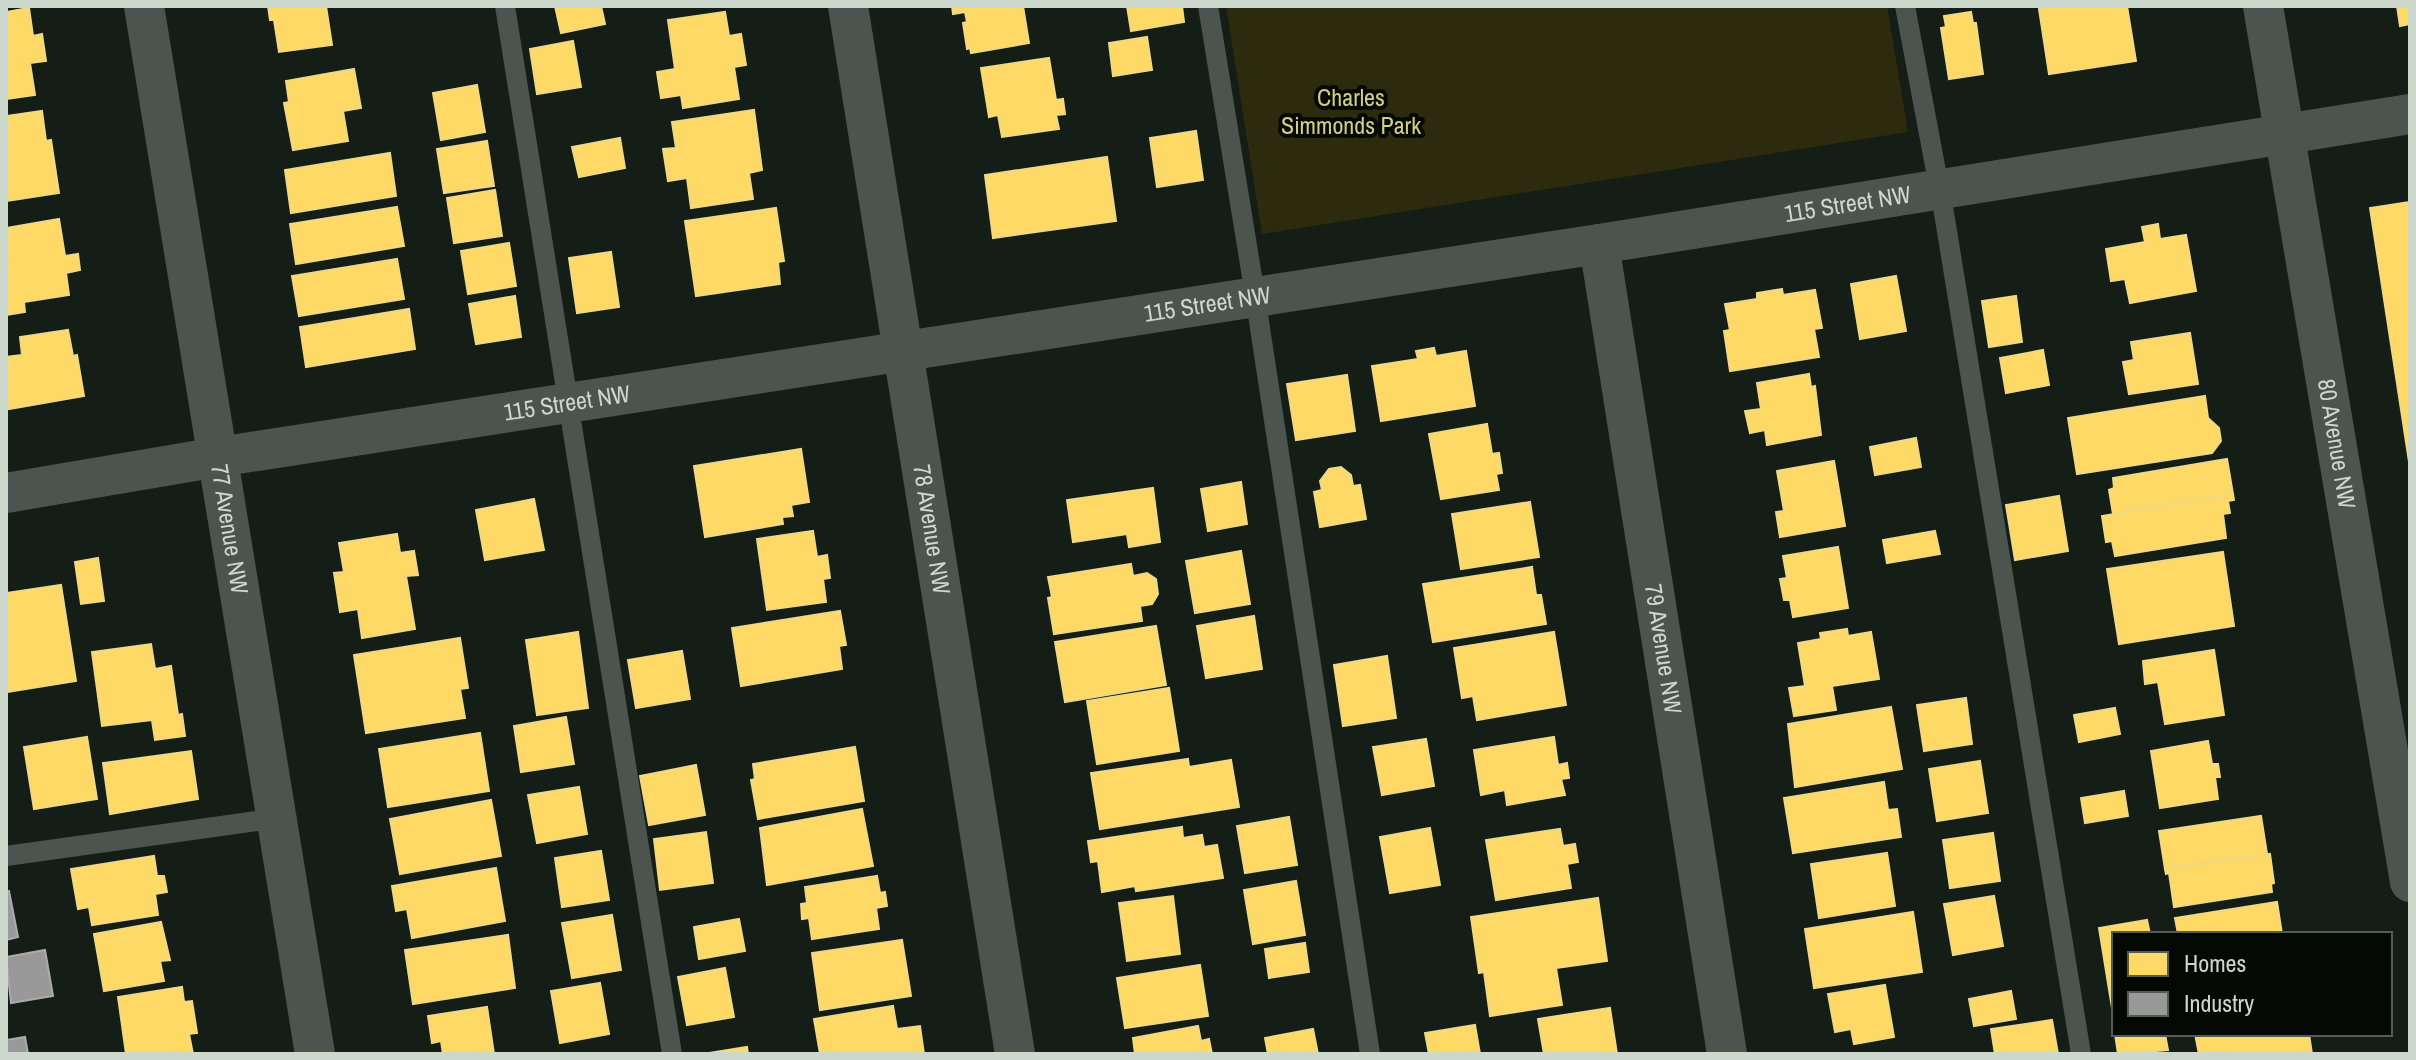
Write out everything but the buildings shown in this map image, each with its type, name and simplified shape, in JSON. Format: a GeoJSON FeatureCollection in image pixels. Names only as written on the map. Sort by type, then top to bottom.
{"type":"FeatureCollection","features":[{"type":"Feature","properties":{"kind":"street","name":"77 Avenue NW"},"geometry":{"type":"LineString","coordinates":[[144,6],[279,818],[315,1054]]}},
{"type":"Feature","properties":{"kind":"street","name":"78 Avenue NW"},"geometry":{"type":"LineString","coordinates":[[848,6],[1015,1054]]}},
{"type":"Feature","properties":{"kind":"street","name":"80 Avenue NW"},"geometry":{"type":"LineString","coordinates":[[2263,6],[2410,882]]}},
{"type":"Feature","properties":{"kind":"street","name":"115 Street NW"},"geometry":{"type":"LineString","coordinates":[[6,493],[1255,295],[1940,191],[2410,114]]}},
{"type":"Feature","properties":{"kind":"street","name":"79 Avenue NW"},"geometry":{"type":"LineString","coordinates":[[1599,244],[1727,1054]]}},
{"type":"Feature","properties":{"kind":"lane"},"geometry":{"type":"LineString","coordinates":[[505,6],[672,1054]]}},
{"type":"Feature","properties":{"kind":"lane"},"geometry":{"type":"LineString","coordinates":[[1208,6],[1370,1054]]}},
{"type":"Feature","properties":{"kind":"lane"},"geometry":{"type":"LineString","coordinates":[[1905,6],[1940,191],[2081,1054]]}},
{"type":"Feature","properties":{"kind":"lane"},"geometry":{"type":"LineString","coordinates":[[6,856],[279,818]]}},
{"type":"Feature","properties":{"kind":"green space","name":"Charles Simmonds Park"},"geometry":{"type":"Polygon","coordinates":[[[1226,6],[1887,6],[1908,132],[1262,234],[1226,6]]]}}]}
